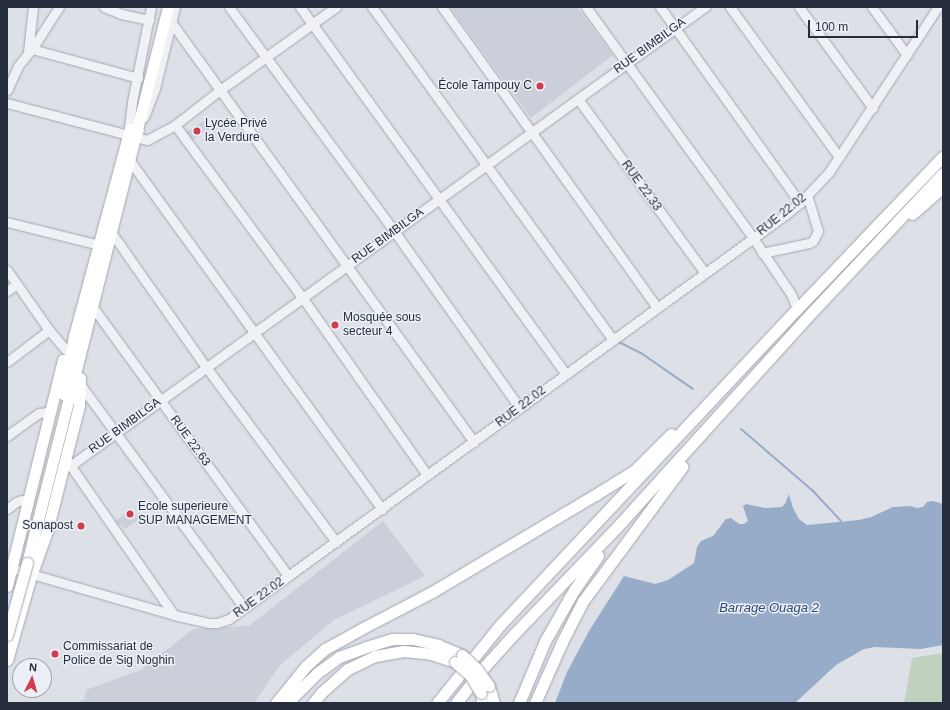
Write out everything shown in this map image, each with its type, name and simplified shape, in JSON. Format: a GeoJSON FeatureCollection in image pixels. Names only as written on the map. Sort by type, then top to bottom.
{"type":"FeatureCollection","features":[{"type":"Feature","properties":{"kind":"main road"},"geometry":{"type":"LineString","coordinates":[[7,586],[9,568],[28,502],[49,412],[66,350],[80,337],[92,306],[130,161],[132,136],[161,7]]}},
{"type":"Feature","properties":{"kind":"main road"},"geometry":{"type":"LineString","coordinates":[[7,635],[65,403],[100,245],[168,7]]}},
{"type":"Feature","properties":{"kind":"main road"},"geometry":{"type":"LineString","coordinates":[[438,703],[505,620],[750,360],[797,308],[943,156]]}},
{"type":"Feature","properties":{"kind":"main road"},"geometry":{"type":"LineString","coordinates":[[456,703],[485,666],[514,634],[617,527],[870,249],[943,173]]}},
{"type":"Feature","properties":{"kind":"main road"},"geometry":{"type":"LineString","coordinates":[[870,249],[943,187]]}},
{"type":"Feature","properties":{"kind":"main road"},"geometry":{"type":"LineString","coordinates":[[7,660],[31,576],[47,531],[68,462],[85,352],[80,337]]}},
{"type":"Feature","properties":{"kind":"main road"},"geometry":{"type":"LineString","coordinates":[[276,703],[306,666],[325,650],[494,557],[635,470],[712,393],[750,360]]}},
{"type":"Feature","properties":{"kind":"main road"},"geometry":{"type":"LineString","coordinates":[[535,703],[562,642],[583,601],[672,477],[726,417],[757,373]]}},
{"type":"Feature","properties":{"kind":"main road"},"geometry":{"type":"LineString","coordinates":[[7,614],[65,403]]}},
{"type":"Feature","properties":{"kind":"main road"},"geometry":{"type":"LineString","coordinates":[[520,703],[545,641],[574,590],[617,527]]}},
{"type":"Feature","properties":{"kind":"main road"},"geometry":{"type":"LineString","coordinates":[[287,703],[317,673],[339,658],[366,646],[393,639],[413,639],[438,645],[459,659],[484,694],[494,703]]}},
{"type":"Feature","properties":{"kind":"main road"},"geometry":{"type":"LineString","coordinates":[[313,703],[321,693],[348,669],[375,656],[404,651],[459,659]]}},
{"type":"Feature","properties":{"kind":"street"},"geometry":{"type":"LineString","coordinates":[[30,50],[33,7]]}},
{"type":"Feature","properties":{"kind":"street"},"geometry":{"type":"LineString","coordinates":[[7,90],[18,66],[59,7]]}},
{"type":"Feature","properties":{"kind":"street"},"geometry":{"type":"LineString","coordinates":[[104,7],[121,14],[149,20]]}},
{"type":"Feature","properties":{"kind":"street"},"geometry":{"type":"LineString","coordinates":[[132,136],[132,102],[151,7]]}},
{"type":"Feature","properties":{"kind":"street"},"geometry":{"type":"LineString","coordinates":[[132,136],[155,88],[175,7]]}},
{"type":"Feature","properties":{"kind":"street"},"geometry":{"type":"LineString","coordinates":[[229,7],[394,231],[520,408]]}},
{"type":"Feature","properties":{"kind":"street"},"geometry":{"type":"LineString","coordinates":[[300,7],[438,200],[566,374]]}},
{"type":"Feature","properties":{"kind":"street"},"geometry":{"type":"LineString","coordinates":[[7,103],[132,136],[151,139],[175,125],[220,90],[336,7]]}},
{"type":"Feature","properties":{"kind":"street"},"geometry":{"type":"LineString","coordinates":[[372,7],[613,340]]}},
{"type":"Feature","properties":{"kind":"street"},"geometry":{"type":"LineString","coordinates":[[442,7],[658,307]]}},
{"type":"Feature","properties":{"kind":"street"},"geometry":{"type":"LineString","coordinates":[[586,7],[754,238],[762,253],[791,294],[797,308]]}},
{"type":"Feature","properties":{"kind":"street"},"geometry":{"type":"LineString","coordinates":[[660,7],[803,199],[818,231],[813,241],[809,243],[762,253]]}},
{"type":"Feature","properties":{"kind":"street","name":"RUE BIMBILGA"},"geometry":{"type":"LineString","coordinates":[[68,462],[115,433],[705,7]]}},
{"type":"Feature","properties":{"kind":"street"},"geometry":{"type":"LineString","coordinates":[[730,7],[839,157]]}},
{"type":"Feature","properties":{"kind":"street"},"geometry":{"type":"LineString","coordinates":[[799,7],[872,108]]}},
{"type":"Feature","properties":{"kind":"street"},"geometry":{"type":"LineString","coordinates":[[872,7],[907,56]]}},
{"type":"Feature","properties":{"kind":"street","name":"RUE 22.02"},"geometry":{"type":"LineString","coordinates":[[9,568],[31,576],[174,615],[217,623],[225,622],[754,238],[803,199],[829,172],[938,7]]}},
{"type":"Feature","properties":{"kind":"street"},"geometry":{"type":"LineString","coordinates":[[171,22],[474,442]]}},
{"type":"Feature","properties":{"kind":"street"},"geometry":{"type":"LineString","coordinates":[[30,50],[138,78]]}},
{"type":"Feature","properties":{"kind":"street","name":"RUE 22.33"},"geometry":{"type":"LineString","coordinates":[[578,99],[705,273]]}},
{"type":"Feature","properties":{"kind":"street"},"geometry":{"type":"LineString","coordinates":[[175,125],[302,297],[427,475]]}},
{"type":"Feature","properties":{"kind":"street"},"geometry":{"type":"LineString","coordinates":[[130,161],[382,509]]}},
{"type":"Feature","properties":{"kind":"street"},"geometry":{"type":"LineString","coordinates":[[7,222],[100,245]]}},
{"type":"Feature","properties":{"kind":"street"},"geometry":{"type":"LineString","coordinates":[[111,232],[206,367],[336,542]]}},
{"type":"Feature","properties":{"kind":"street"},"geometry":{"type":"LineString","coordinates":[[7,270],[49,330],[66,350]]}},
{"type":"Feature","properties":{"kind":"street"},"geometry":{"type":"LineString","coordinates":[[7,291],[16,284]]}},
{"type":"Feature","properties":{"kind":"street","name":"RUE 22.63"},"geometry":{"type":"LineString","coordinates":[[92,306],[288,576]]}},
{"type":"Feature","properties":{"kind":"street"},"geometry":{"type":"LineString","coordinates":[[7,362],[49,330]]}},
{"type":"Feature","properties":{"kind":"street"},"geometry":{"type":"LineString","coordinates":[[79,383],[244,608]]}},
{"type":"Feature","properties":{"kind":"street"},"geometry":{"type":"LineString","coordinates":[[7,436],[39,413],[49,412]]}},
{"type":"Feature","properties":{"kind":"street"},"geometry":{"type":"LineString","coordinates":[[68,462],[174,615]]}},
{"type":"Feature","properties":{"kind":"street"},"geometry":{"type":"LineString","coordinates":[[7,509],[16,502],[22,500],[28,502]]}},
{"type":"Feature","properties":{"kind":"shaded area","name":"École Tampouy C"},"geometry":{"type":"Polygon","coordinates":[[[450,7],[577,7],[613,55],[531,118],[450,7]]]}},
{"type":"Feature","properties":{"kind":"shaded area","name":"Lycée Privé la Verdure"},"geometry":{"type":"Polygon","coordinates":[[[203,121],[210,129],[191,141],[185,133],[203,121]]]}},
{"type":"Feature","properties":{"kind":"shaded area","name":"Ecole superieure SUP MANAGEMENT"},"geometry":{"type":"Polygon","coordinates":[[[132,509],[140,519],[125,529],[121,524],[118,525],[115,521],[132,509]]]}},
{"type":"Feature","properties":{"kind":"shaded area"},"geometry":{"type":"Polygon","coordinates":[[[383,521],[425,576],[334,620],[280,665],[254,703],[75,703],[84,700],[86,690],[141,670],[193,629],[249,626],[383,521]]]}},
{"type":"Feature","properties":{"kind":"green space"},"geometry":{"type":"Polygon","coordinates":[[[943,653],[943,703],[904,703],[912,658],[943,653]]]}},
{"type":"Feature","properties":{"kind":"water","name":"Barrage Ouaga 2"},"geometry":{"type":"Polygon","coordinates":[[[789,494],[793,508],[799,519],[807,525],[859,520],[871,517],[893,507],[910,506],[917,508],[923,507],[927,502],[933,501],[943,504],[943,645],[921,649],[875,647],[864,649],[836,665],[795,703],[555,703],[567,672],[589,631],[624,576],[655,584],[668,580],[694,563],[697,547],[701,541],[713,536],[726,519],[731,518],[739,524],[744,524],[748,521],[743,506],[746,504],[765,508],[782,507],[785,504],[789,494]]]}},
{"type":"Feature","properties":{"kind":"waterway"},"geometry":{"type":"LineString","coordinates":[[619,342],[641,353],[693,389]]}},
{"type":"Feature","properties":{"kind":"waterway"},"geometry":{"type":"LineString","coordinates":[[741,429],[813,491],[841,521]]}},
{"type":"Feature","properties":{"kind":"place","name":"École Tampouy C"},"geometry":{"type":"Point","coordinates":[540,86]}},
{"type":"Feature","properties":{"kind":"place","name":"Lycée Privé la Verdure"},"geometry":{"type":"Point","coordinates":[197,131]}},
{"type":"Feature","properties":{"kind":"place","name":"Mosquée sous secteur 4"},"geometry":{"type":"Point","coordinates":[335,325]}},
{"type":"Feature","properties":{"kind":"place","name":"Ecole superieure SUP MANAGEMENT"},"geometry":{"type":"Point","coordinates":[130,514]}},
{"type":"Feature","properties":{"kind":"place","name":"Sonapost"},"geometry":{"type":"Point","coordinates":[81,526]}},
{"type":"Feature","properties":{"kind":"place","name":"Commissariat de Police de Sig Noghin"},"geometry":{"type":"Point","coordinates":[55,654]}}]}
